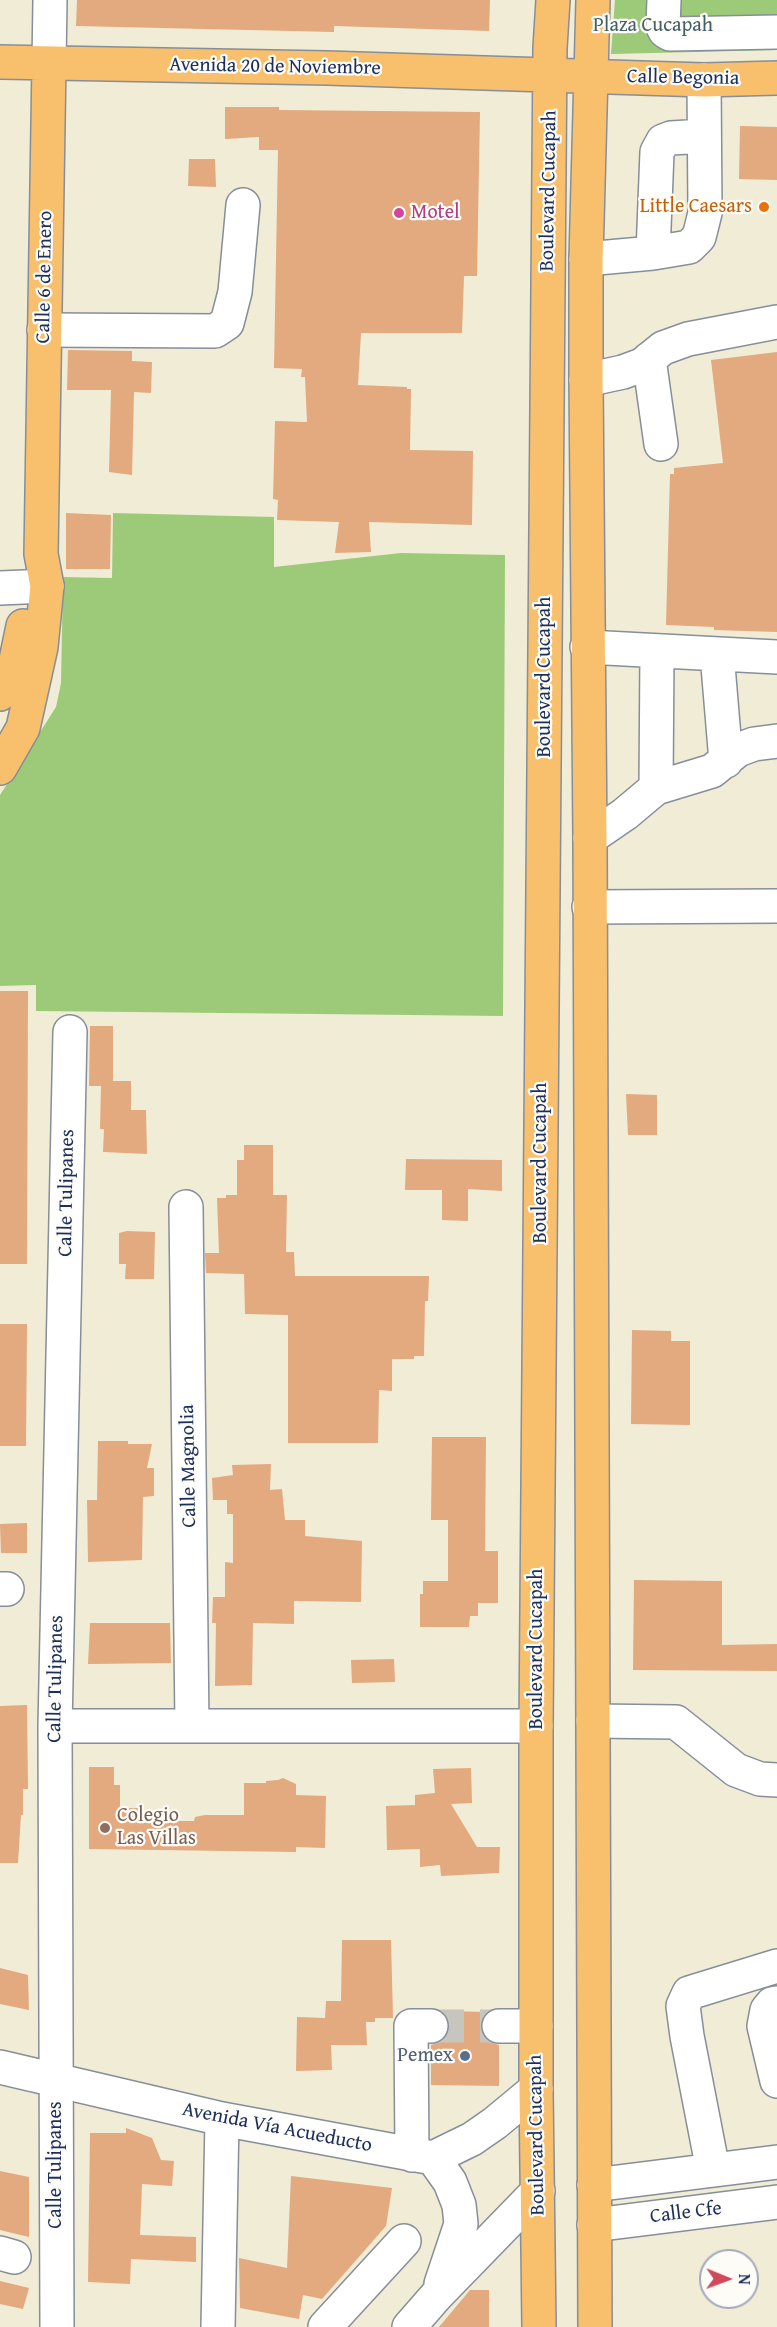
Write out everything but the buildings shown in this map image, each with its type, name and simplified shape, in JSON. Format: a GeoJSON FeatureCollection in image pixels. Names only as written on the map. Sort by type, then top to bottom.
{"type":"FeatureCollection","features":[{"type":"Feature","properties":{"kind":"main road"},"geometry":{"type":"LineString","coordinates":[[530,0],[550,62]]}},
{"type":"Feature","properties":{"kind":"main road","name":"Boulevard Cucapah"},"geometry":{"type":"LineString","coordinates":[[539,2327],[536,2089],[536,1726],[550,62],[553,0]]}},
{"type":"Feature","properties":{"kind":"main road","name":"Boulevard Cucapah"},"geometry":{"type":"LineString","coordinates":[[593,0],[586,259],[586,380],[590,838],[588,907],[595,2327]]}},
{"type":"Feature","properties":{"kind":"main road","name":"Avenida 20 de Noviembre"},"geometry":{"type":"LineString","coordinates":[[0,62],[327,68],[550,62],[590,76]]}},
{"type":"Feature","properties":{"kind":"main road","name":"Calle 6 de Enero"},"geometry":{"type":"LineString","coordinates":[[26,587],[41,554],[49,63]]}},
{"type":"Feature","properties":{"kind":"main road","name":"Calle Begonia"},"geometry":{"type":"LineString","coordinates":[[590,76],[704,80],[777,78]]}},
{"type":"Feature","properties":{"kind":"main road"},"geometry":{"type":"LineString","coordinates":[[0,694],[15,665],[26,587]]}},
{"type":"Feature","properties":{"kind":"main road"},"geometry":{"type":"LineString","coordinates":[[0,768],[23,728],[41,647],[26,587]]}},
{"type":"Feature","properties":{"kind":"street","name":"Calle 6 de Enero"},"geometry":{"type":"LineString","coordinates":[[49,63],[50,0]]}},
{"type":"Feature","properties":{"kind":"street"},"geometry":{"type":"LineString","coordinates":[[664,0],[663,27],[670,34],[763,32],[777,58]]}},
{"type":"Feature","properties":{"kind":"street"},"geometry":{"type":"LineString","coordinates":[[586,259],[689,248],[699,237],[705,213],[704,80]]}},
{"type":"Feature","properties":{"kind":"street"},"geometry":{"type":"LineString","coordinates":[[653,253],[657,152],[663,141],[671,138],[704,136]]}},
{"type":"Feature","properties":{"kind":"street"},"geometry":{"type":"LineString","coordinates":[[44,330],[215,331],[227,323],[235,292],[243,205]]}},
{"type":"Feature","properties":{"kind":"street"},"geometry":{"type":"LineString","coordinates":[[586,380],[623,372],[642,364],[663,348],[688,339],[777,322]]}},
{"type":"Feature","properties":{"kind":"street"},"geometry":{"type":"LineString","coordinates":[[649,359],[661,444]]}},
{"type":"Feature","properties":{"kind":"street"},"geometry":{"type":"LineString","coordinates":[[587,647],[777,657]]}},
{"type":"Feature","properties":{"kind":"street"},"geometry":{"type":"LineString","coordinates":[[656,788],[657,651]]}},
{"type":"Feature","properties":{"kind":"street"},"geometry":{"type":"LineString","coordinates":[[717,654],[726,762]]}},
{"type":"Feature","properties":{"kind":"street"},"geometry":{"type":"LineString","coordinates":[[590,838],[625,814],[656,788],[712,771],[738,750],[754,744],[777,741]]}},
{"type":"Feature","properties":{"kind":"street"},"geometry":{"type":"LineString","coordinates":[[588,907],[777,906]]}},
{"type":"Feature","properties":{"kind":"street","name":"Calle Tulipanes"},"geometry":{"type":"LineString","coordinates":[[57,2327],[55,1726],[70,1032]]}},
{"type":"Feature","properties":{"kind":"street","name":"Calle Magnolia"},"geometry":{"type":"LineString","coordinates":[[186,1207],[192,1726]]}},
{"type":"Feature","properties":{"kind":"street"},"geometry":{"type":"LineString","coordinates":[[593,1721],[676,1722],[736,1770],[760,1779],[777,1780]]}},
{"type":"Feature","properties":{"kind":"street"},"geometry":{"type":"LineString","coordinates":[[55,1726],[536,1726]]}},
{"type":"Feature","properties":{"kind":"street"},"geometry":{"type":"LineString","coordinates":[[712,2170],[683,2006],[689,1993],[777,1966]]}},
{"type":"Feature","properties":{"kind":"street"},"geometry":{"type":"LineString","coordinates":[[777,2003],[772,2004],[767,2010],[764,2026],[777,2081]]}},
{"type":"Feature","properties":{"kind":"street"},"geometry":{"type":"LineString","coordinates":[[431,2026],[411,2026],[423,2156],[450,2182],[459,2205],[461,2224],[437,2295]]}},
{"type":"Feature","properties":{"kind":"street"},"geometry":{"type":"LineString","coordinates":[[499,2026],[536,2026]]}},
{"type":"Feature","properties":{"kind":"street","name":"Avenida Vía Acueducto"},"geometry":{"type":"LineString","coordinates":[[0,2067],[222,2119],[423,2156]]}},
{"type":"Feature","properties":{"kind":"street"},"geometry":{"type":"LineString","coordinates":[[423,2156],[472,2139],[536,2089]]}},
{"type":"Feature","properties":{"kind":"street"},"geometry":{"type":"LineString","coordinates":[[218,2327],[222,2119]]}},
{"type":"Feature","properties":{"kind":"street","name":"Calle Cfe"},"geometry":{"type":"LineString","coordinates":[[594,2185],[777,2162]]}},
{"type":"Feature","properties":{"kind":"street"},"geometry":{"type":"LineString","coordinates":[[667,2176],[672,2215]]}},
{"type":"Feature","properties":{"kind":"street"},"geometry":{"type":"LineString","coordinates":[[409,2327],[538,2191]]}},
{"type":"Feature","properties":{"kind":"street","name":"Calle Cfe"},"geometry":{"type":"LineString","coordinates":[[594,2225],[777,2202]]}},
{"type":"Feature","properties":{"kind":"street"},"geometry":{"type":"LineString","coordinates":[[325,2327],[404,2241]]}},
{"type":"Feature","properties":{"kind":"green space","name":"Plaza Cucapah"},"geometry":{"type":"Polygon","coordinates":[[[615,0],[777,0],[777,50],[611,54],[615,0]]]}},
{"type":"Feature","properties":{"kind":"green space"},"geometry":{"type":"Polygon","coordinates":[[[113,513],[274,517],[274,567],[401,553],[505,555],[503,1016],[36,1011],[36,985],[0,986],[0,795],[56,707],[61,683],[63,577],[112,578],[113,513]]]}},
{"type":"Feature","properties":{"kind":"tunnel"},"geometry":{"type":"LineString","coordinates":[[431,2026],[499,2026]]}},
{"type":"Feature","properties":{"kind":"place","name":"Little Caesars"},"geometry":{"type":"Point","coordinates":[764,207]}},
{"type":"Feature","properties":{"kind":"place","name":"Motel"},"geometry":{"type":"Point","coordinates":[399,213]}},
{"type":"Feature","properties":{"kind":"place","name":"Colegio Las Villas"},"geometry":{"type":"Point","coordinates":[105,1828]}},
{"type":"Feature","properties":{"kind":"place","name":"Pemex"},"geometry":{"type":"Point","coordinates":[465,2056]}}]}
